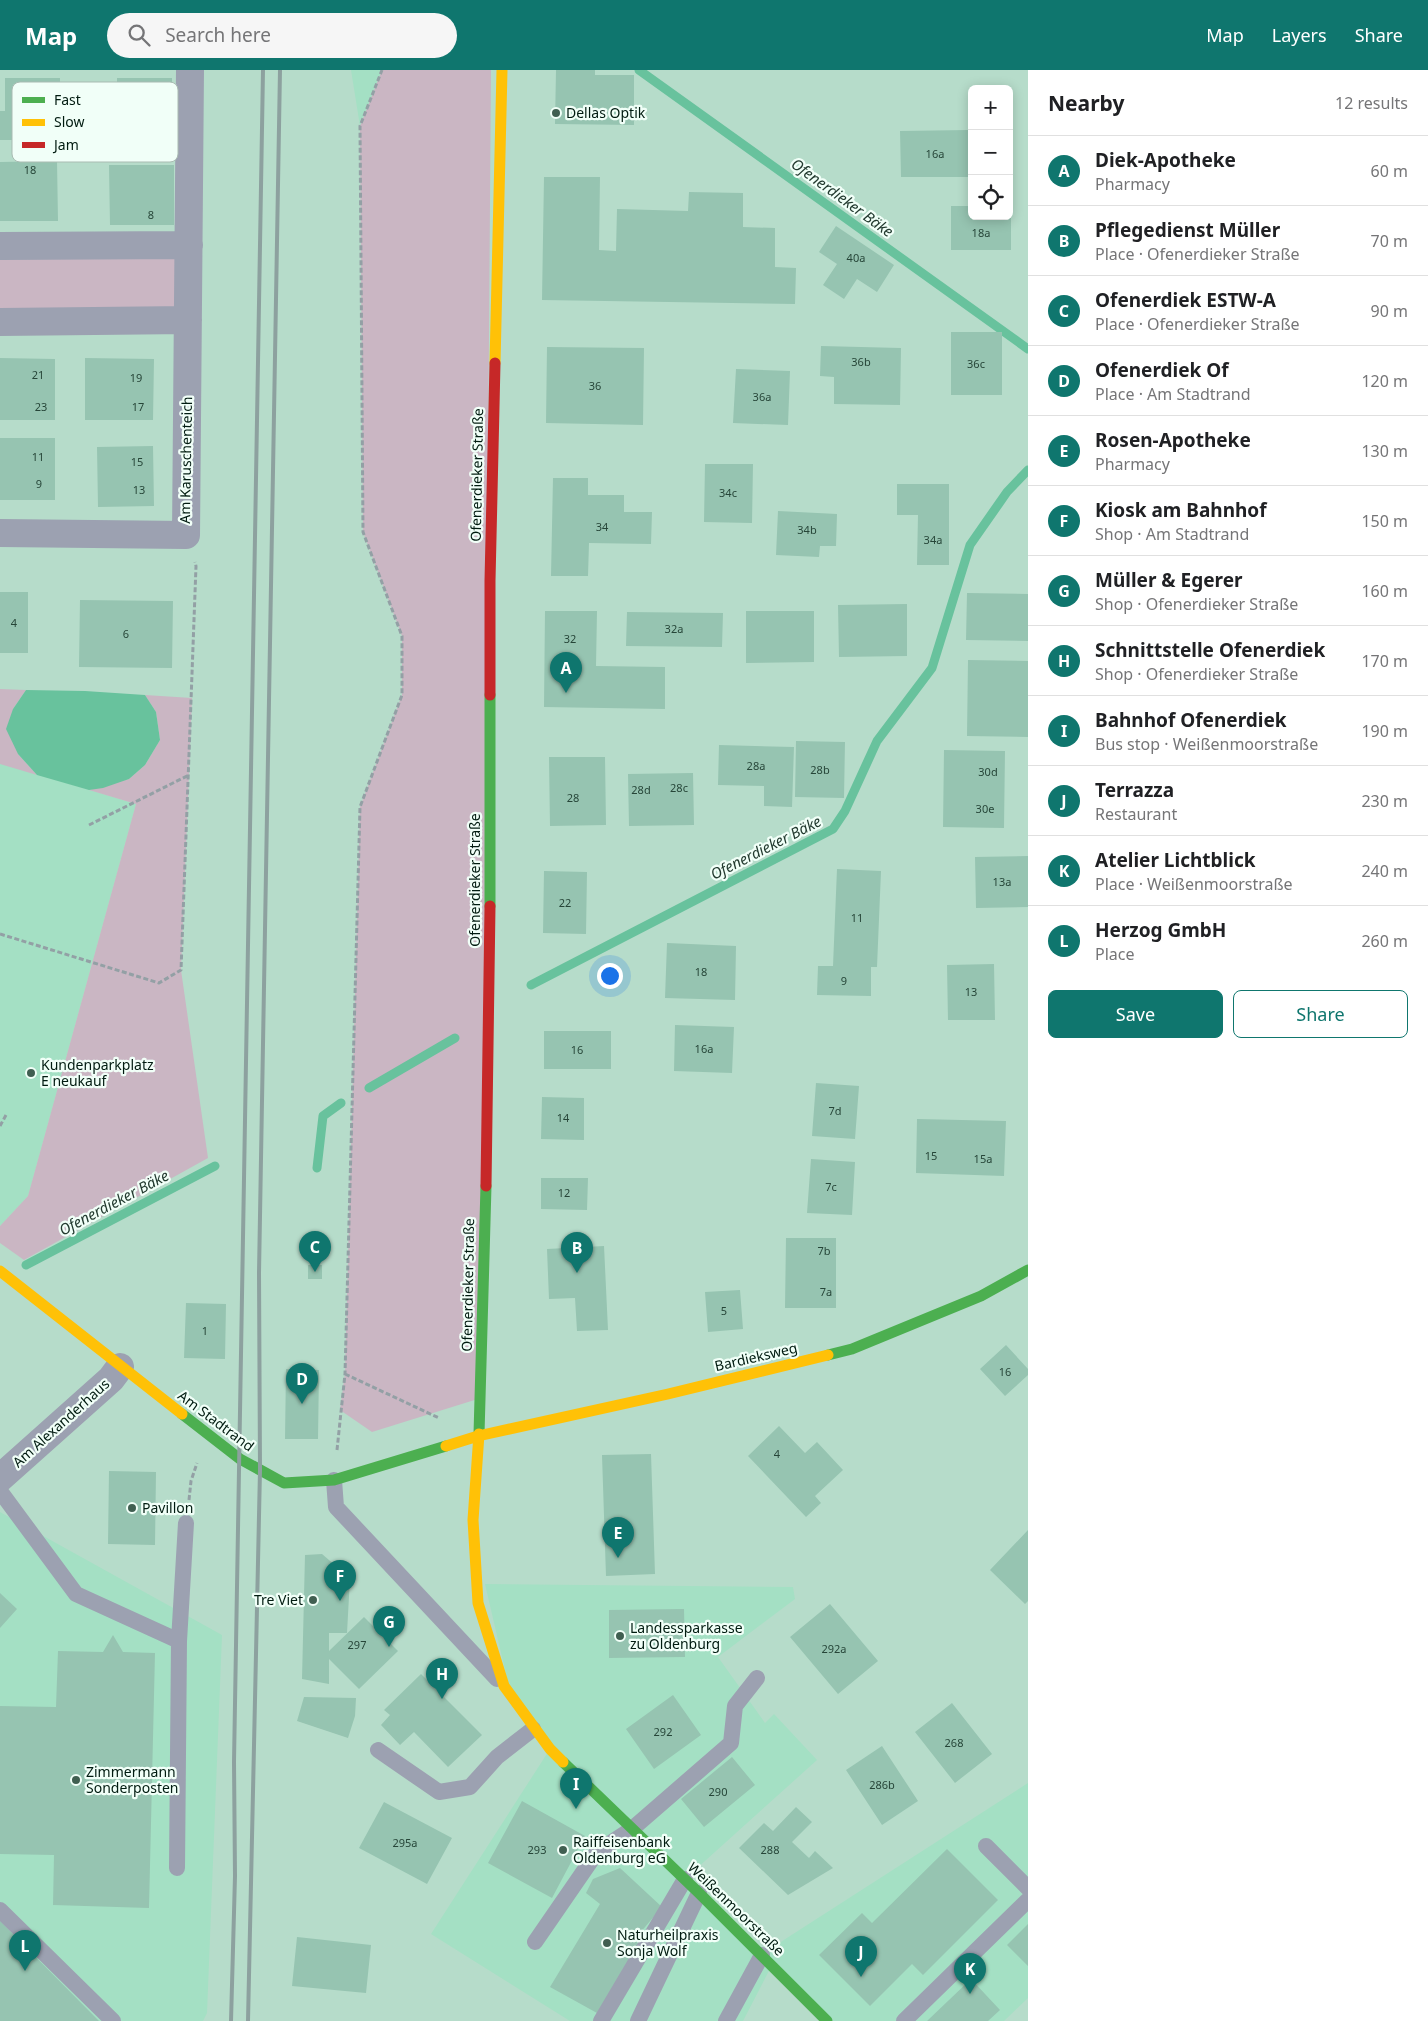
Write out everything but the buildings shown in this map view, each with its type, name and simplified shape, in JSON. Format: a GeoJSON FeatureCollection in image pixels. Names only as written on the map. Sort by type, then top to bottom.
{"type":"FeatureCollection","features":[{"type":"Feature","properties":{"kind":"street","name":"Am Karuschenteich"},"geometry":{"type":"LineString","coordinates":[[0,533],[186,535],[190,70]]}},
{"type":"Feature","properties":{"kind":"street","name":"Ofenerdieker Straße"},"geometry":{"type":"LineString","coordinates":[[502,70],[490,571],[490,999],[478,1436],[473,1520],[478,1603],[504,1686]]}},
{"type":"Feature","properties":{"kind":"street"},"geometry":{"type":"LineString","coordinates":[[0,246],[189,245]]}},
{"type":"Feature","properties":{"kind":"street"},"geometry":{"type":"LineString","coordinates":[[0,322],[188,320]]}},
{"type":"Feature","properties":{"kind":"street","name":"Bardieksweg"},"geometry":{"type":"LineString","coordinates":[[478,1436],[668,1394],[852,1350],[981,1296],[1028,1270]]}},
{"type":"Feature","properties":{"kind":"street","name":"Am Stadtrand"},"geometry":{"type":"LineString","coordinates":[[0,1271],[240,1459],[284,1483],[334,1480],[478,1436]]}},
{"type":"Feature","properties":{"kind":"street","name":"Am Alexanderhaus"},"geometry":{"type":"LineString","coordinates":[[0,1478],[111,1378],[120,1366]]}},
{"type":"Feature","properties":{"kind":"street","name":"Weißenmoorstraße"},"geometry":{"type":"LineString","coordinates":[[504,1686],[533,1729],[550,1749],[762,1954],[827,2021]]}},
{"type":"Feature","properties":{"kind":"lane"},"geometry":{"type":"LineString","coordinates":[[334,1480],[336,1507],[504,1686]]}},
{"type":"Feature","properties":{"kind":"lane"},"geometry":{"type":"LineString","coordinates":[[0,1491],[76,1594],[179,1642]]}},
{"type":"Feature","properties":{"kind":"lane"},"geometry":{"type":"LineString","coordinates":[[177,1868],[179,1642],[186,1523]]}},
{"type":"Feature","properties":{"kind":"lane"},"geometry":{"type":"LineString","coordinates":[[534,1942],[597,1852],[632,1829],[731,1743],[735,1706],[758,1678]]}},
{"type":"Feature","properties":{"kind":"lane"},"geometry":{"type":"LineString","coordinates":[[378,1750],[439,1792],[470,1787],[497,1757],[533,1729]]}},
{"type":"Feature","properties":{"kind":"lane"},"geometry":{"type":"LineString","coordinates":[[986,1846],[1028,1888]]}},
{"type":"Feature","properties":{"kind":"lane"},"geometry":{"type":"LineString","coordinates":[[601,2021],[685,1879]]}},
{"type":"Feature","properties":{"kind":"lane"},"geometry":{"type":"LineString","coordinates":[[638,2021],[699,1893]]}},
{"type":"Feature","properties":{"kind":"lane"},"geometry":{"type":"LineString","coordinates":[[904,2021],[1028,1900]]}},
{"type":"Feature","properties":{"kind":"lane"},"geometry":{"type":"LineString","coordinates":[[0,1910],[112,2021]]}},
{"type":"Feature","properties":{"kind":"lane"},"geometry":{"type":"LineString","coordinates":[[726,2021],[762,1954]]}},
{"type":"Feature","properties":{"kind":"path"},"geometry":{"type":"LineString","coordinates":[[334,1480],[345,1374],[360,807],[402,695],[402,636],[363,532],[360,126],[382,70]]}},
{"type":"Feature","properties":{"kind":"path"},"geometry":{"type":"LineString","coordinates":[[0,934],[159,983],[181,970],[196,566],[186,535]]}},
{"type":"Feature","properties":{"kind":"path"},"geometry":{"type":"LineString","coordinates":[[89,825],[189,775]]}},
{"type":"Feature","properties":{"kind":"path"},"geometry":{"type":"LineString","coordinates":[[0,1126],[6,1115]]}},
{"type":"Feature","properties":{"kind":"path"},"geometry":{"type":"LineString","coordinates":[[345,1374],[478,1436]]}},
{"type":"Feature","properties":{"kind":"path"},"geometry":{"type":"LineString","coordinates":[[186,1523],[191,1481],[200,1456]]}},
{"type":"Feature","properties":{"kind":"shaded area"},"geometry":{"type":"Polygon","coordinates":[[[351,70],[382,70],[360,126],[351,70]]]}},
{"type":"Feature","properties":{"kind":"shaded area"},"geometry":{"type":"Polygon","coordinates":[[[382,70],[491,70],[481,1398],[372,1432],[340,1410],[345,1373],[360,807],[402,695],[402,636],[363,532],[360,126],[382,70]]]}},
{"type":"Feature","properties":{"kind":"shaded area"},"geometry":{"type":"Polygon","coordinates":[[[189,245],[188,320],[0,322],[0,246],[189,245]]]}},
{"type":"Feature","properties":{"kind":"shaded area"},"geometry":{"type":"Polygon","coordinates":[[[0,689],[26,690],[13,709],[18,754],[37,775],[0,764],[0,689]]]}},
{"type":"Feature","properties":{"kind":"shaded area"},"geometry":{"type":"Polygon","coordinates":[[[26,690],[145,695],[156,712],[160,740],[145,765],[129,779],[103,788],[89,790],[37,775],[18,754],[6,729],[13,709],[26,690]]]}},
{"type":"Feature","properties":{"kind":"shaded area"},"geometry":{"type":"Polygon","coordinates":[[[145,695],[192,698],[181,970],[208,1158],[24,1260],[0,1243],[0,1226],[28,1196],[136,804],[89,790],[129,779],[145,765],[160,740],[156,712],[145,695]]]}},
{"type":"Feature","properties":{"kind":"shaded area","name":"Kundenparkplatz E neukauf"},"geometry":{"type":"Polygon","coordinates":[[[0,763],[136,804],[28,1196],[0,1226],[0,763]]]}},
{"type":"Feature","properties":{"kind":"shaded area"},"geometry":{"type":"Polygon","coordinates":[[[0,1512],[222,1635],[207,2013],[203,2021],[0,2021],[0,1512]]]}},
{"type":"Feature","properties":{"kind":"shaded area"},"geometry":{"type":"Polygon","coordinates":[[[485,1584],[793,1587],[795,1599],[718,1657],[765,1723],[774,1714],[817,1760],[685,1879],[762,1954],[1028,1783],[1028,1998],[1004,2021],[827,2021],[772,1965],[743,2021],[570,2021],[431,1934],[550,1749],[508,1683],[485,1584]]]}},
{"type":"Feature","properties":{"kind":"waterway","name":"Ofenerdieker Bäke"},"geometry":{"type":"LineString","coordinates":[[639,70],[1028,349]]}},
{"type":"Feature","properties":{"kind":"waterway","name":"Ofenerdieker Bäke"},"geometry":{"type":"LineString","coordinates":[[531,985],[833,829],[845,811],[877,741],[932,668],[970,545],[1007,492],[1028,470]]}},
{"type":"Feature","properties":{"kind":"waterway","name":"Ofenerdieker Bäke"},"geometry":{"type":"LineString","coordinates":[[369,1088],[455,1038]]}},
{"type":"Feature","properties":{"kind":"waterway","name":"Ofenerdieker Bäke"},"geometry":{"type":"LineString","coordinates":[[317,1168],[323,1116],[341,1103]]}},
{"type":"Feature","properties":{"kind":"waterway","name":"Ofenerdieker Bäke"},"geometry":{"type":"LineString","coordinates":[[26,1265],[215,1166]]}},
{"type":"Feature","properties":{"kind":"railway"},"geometry":{"type":"LineString","coordinates":[[231,2021],[235,1876],[234,1762],[263,70]]}},
{"type":"Feature","properties":{"kind":"railway"},"geometry":{"type":"LineString","coordinates":[[248,2021],[260,1470],[259,1273],[280,70]]}},
{"type":"Feature","properties":{"kind":"traffic: fast"},"geometry":{"type":"LineString","coordinates":[[490,695],[490,906]]}},
{"type":"Feature","properties":{"kind":"traffic: fast"},"geometry":{"type":"LineString","coordinates":[[479,1434],[486,1186]]}},
{"type":"Feature","properties":{"kind":"traffic: fast"},"geometry":{"type":"LineString","coordinates":[[828,1355],[852,1349],[981,1296],[1028,1270]]}},
{"type":"Feature","properties":{"kind":"traffic: fast"},"geometry":{"type":"LineString","coordinates":[[182,1414],[240,1459],[284,1483],[334,1480],[446,1446]]}},
{"type":"Feature","properties":{"kind":"traffic: fast"},"geometry":{"type":"LineString","coordinates":[[563,1762],[699,1893],[827,2021]]}},
{"type":"Feature","properties":{"kind":"traffic: slow"},"geometry":{"type":"LineString","coordinates":[[495,363],[502,70]]}},
{"type":"Feature","properties":{"kind":"traffic: slow"},"geometry":{"type":"LineString","coordinates":[[0,1271],[182,1414]]}},
{"type":"Feature","properties":{"kind":"traffic: slow"},"geometry":{"type":"LineString","coordinates":[[446,1446],[478,1436],[668,1394],[828,1355]]}},
{"type":"Feature","properties":{"kind":"traffic: slow"},"geometry":{"type":"LineString","coordinates":[[479,1434],[473,1520],[478,1603],[504,1686],[550,1749],[563,1762]]}},
{"type":"Feature","properties":{"kind":"traffic: jam"},"geometry":{"type":"LineString","coordinates":[[490,695],[490,581],[495,363]]}},
{"type":"Feature","properties":{"kind":"traffic: jam"},"geometry":{"type":"LineString","coordinates":[[486,1186],[490,906]]}},
{"type":"Feature","properties":{"kind":"place","name":"Dellas Optik"},"geometry":{"type":"Point","coordinates":[556,113]}},
{"type":"Feature","properties":{"kind":"place","name":"Diek-Apotheke"},"geometry":{"type":"Point","coordinates":[566,693]}},
{"type":"Feature","properties":{"kind":"place","name":"Kundenparkplatz E neukauf"},"geometry":{"type":"Point","coordinates":[31,1073]}},
{"type":"Feature","properties":{"kind":"place","name":"Ofenerdiek ESTW-A"},"geometry":{"type":"Point","coordinates":[315,1272]}},
{"type":"Feature","properties":{"kind":"place","name":"Pflegedienst Müller"},"geometry":{"type":"Point","coordinates":[577,1273]}},
{"type":"Feature","properties":{"kind":"place","name":"Ofenerdiek Of"},"geometry":{"type":"Point","coordinates":[302,1404]}},
{"type":"Feature","properties":{"kind":"place","name":"Pavillon"},"geometry":{"type":"Point","coordinates":[132,1508]}},
{"type":"Feature","properties":{"kind":"place","name":"Rosen-Apotheke"},"geometry":{"type":"Point","coordinates":[618,1558]}},
{"type":"Feature","properties":{"kind":"place","name":"Tre Viet"},"geometry":{"type":"Point","coordinates":[313,1600]}},
{"type":"Feature","properties":{"kind":"place","name":"Kiosk am Bahnhof"},"geometry":{"type":"Point","coordinates":[340,1601]}},
{"type":"Feature","properties":{"kind":"place","name":"Landessparkasse zu Oldenburg"},"geometry":{"type":"Point","coordinates":[620,1636]}},
{"type":"Feature","properties":{"kind":"place","name":"Müller & Egerer"},"geometry":{"type":"Point","coordinates":[389,1647]}},
{"type":"Feature","properties":{"kind":"place","name":"Schnittstelle Ofenerdiek"},"geometry":{"type":"Point","coordinates":[442,1699]}},
{"type":"Feature","properties":{"kind":"place","name":"Zimmermann Sonderposten"},"geometry":{"type":"Point","coordinates":[76,1780]}},
{"type":"Feature","properties":{"kind":"place","name":"Bahnhof Ofenerdiek"},"geometry":{"type":"Point","coordinates":[576,1809]}},
{"type":"Feature","properties":{"kind":"place","name":"Raiffeisenbank Oldenburg eG"},"geometry":{"type":"Point","coordinates":[563,1850]}},
{"type":"Feature","properties":{"kind":"place","name":"Naturheilpraxis Sonja Wolf"},"geometry":{"type":"Point","coordinates":[607,1943]}},
{"type":"Feature","properties":{"kind":"place","name":"Herzog GmbH"},"geometry":{"type":"Point","coordinates":[25,1971]}},
{"type":"Feature","properties":{"kind":"place","name":"Terrazza"},"geometry":{"type":"Point","coordinates":[861,1977]}},
{"type":"Feature","properties":{"kind":"place","name":"Atelier Lichtblick"},"geometry":{"type":"Point","coordinates":[970,1994]}}]}
